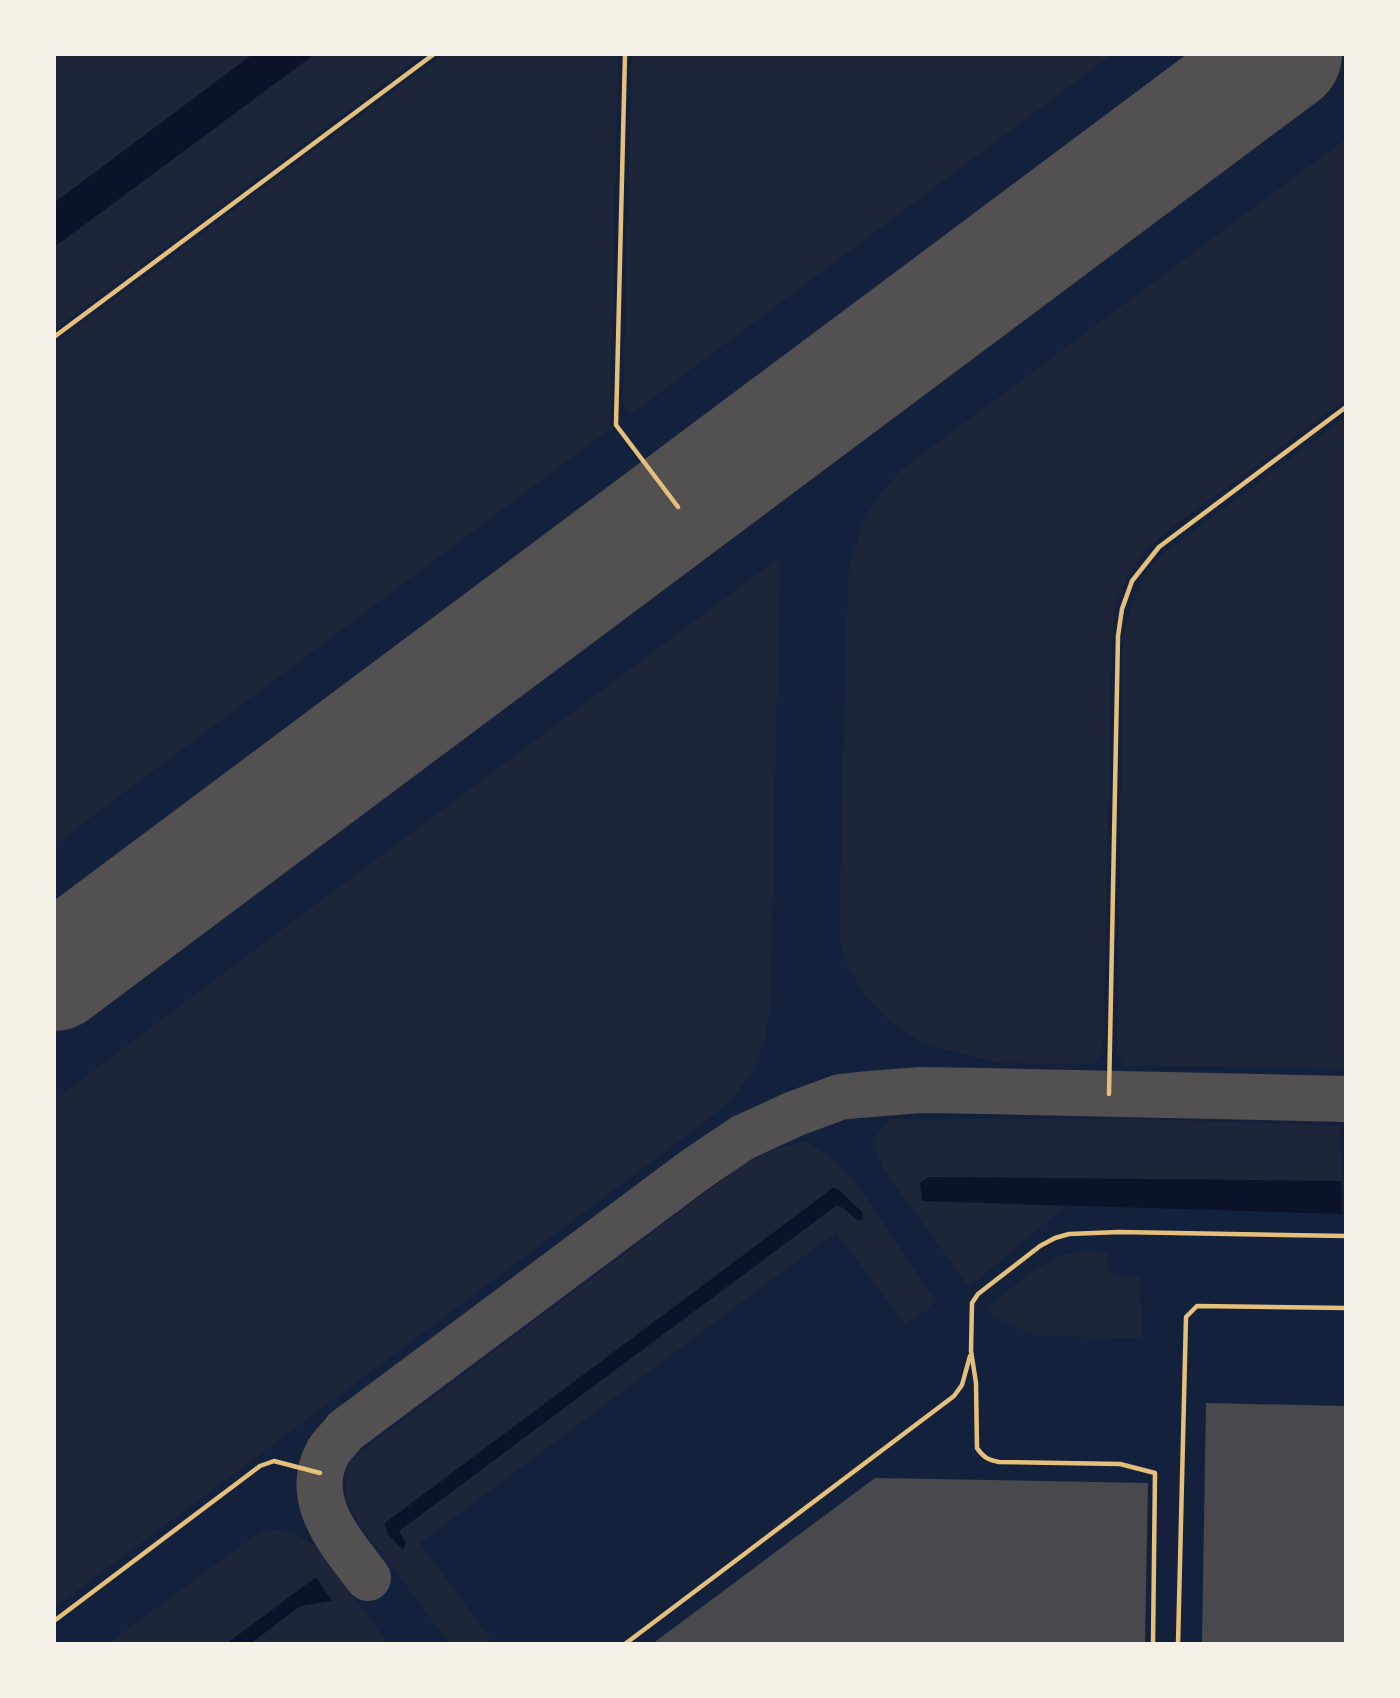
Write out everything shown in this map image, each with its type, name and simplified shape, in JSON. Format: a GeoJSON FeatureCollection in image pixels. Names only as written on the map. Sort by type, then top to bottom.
{"type":"FeatureCollection","features":[{"type":"Feature","properties":{"kind":"lane"},"geometry":{"type":"LineString","coordinates":[[54,337],[434,54]]}},
{"type":"Feature","properties":{"kind":"lane"},"geometry":{"type":"LineString","coordinates":[[625,54],[616,425],[678,507]]}},
{"type":"Feature","properties":{"kind":"lane"},"geometry":{"type":"LineString","coordinates":[[1109,1094],[1118,636],[1122,609],[1132,581],[1146,561],[1167,541],[1346,407]]}},
{"type":"Feature","properties":{"kind":"lane"},"geometry":{"type":"LineString","coordinates":[[1153,1644],[1155,1473],[1120,1464],[988,1460],[977,1448],[976,1384],[971,1351],[972,1303],[978,1294],[1041,1246],[1069,1234],[1346,1236]]}},
{"type":"Feature","properties":{"kind":"lane"},"geometry":{"type":"LineString","coordinates":[[1178,1644],[1186,1317],[1197,1306],[1346,1308]]}},
{"type":"Feature","properties":{"kind":"lane"},"geometry":{"type":"LineString","coordinates":[[625,1644],[954,1396],[962,1385],[971,1351]]}},
{"type":"Feature","properties":{"kind":"lane"},"geometry":{"type":"LineString","coordinates":[[54,1620],[260,1466],[274,1461],[320,1473]]}},
{"type":"Feature","properties":{"kind":"shaded area"},"geometry":{"type":"Polygon","coordinates":[[[54,54],[253,54],[54,203],[54,54]]]}},
{"type":"Feature","properties":{"kind":"shaded area"},"geometry":{"type":"Polygon","coordinates":[[[253,54],[315,54],[54,247],[54,203],[253,54]]]}},
{"type":"Feature","properties":{"kind":"shaded area"},"geometry":{"type":"Polygon","coordinates":[[[315,54],[424,54],[54,330],[54,247],[315,54]]]}},
{"type":"Feature","properties":{"kind":"shaded area"},"geometry":{"type":"Polygon","coordinates":[[[444,54],[618,54],[610,429],[54,845],[54,344],[444,54]]]}},
{"type":"Feature","properties":{"kind":"shaded area"},"geometry":{"type":"Polygon","coordinates":[[[632,54],[1113,54],[630,415],[623,403],[632,54]]]}},
{"type":"Feature","properties":{"kind":"shaded area"},"geometry":{"type":"Polygon","coordinates":[[[1346,139],[1346,399],[1166,532],[1142,554],[1127,578],[1115,606],[1112,638],[1103,1051],[1094,1064],[1001,1063],[916,1039],[887,1019],[864,994],[848,967],[839,938],[848,576],[865,518],[875,501],[901,470],[1346,139]]]}},
{"type":"Feature","properties":{"kind":"shaded area"},"geometry":{"type":"Polygon","coordinates":[[[1346,416],[1346,1069],[1123,1065],[1117,1052],[1123,641],[1128,617],[1140,588],[1158,558],[1346,416]]]}},
{"type":"Feature","properties":{"kind":"shaded area"},"geometry":{"type":"Polygon","coordinates":[[[780,557],[770,1010],[765,1041],[751,1073],[732,1100],[697,1128],[54,1608],[54,1100],[780,557]]]}},
{"type":"Feature","properties":{"kind":"shaded area"},"geometry":{"type":"Polygon","coordinates":[[[891,1119],[1140,1119],[1340,1126],[1341,1181],[929,1177],[922,1201],[1066,1206],[969,1287],[884,1170],[873,1142],[891,1119]]]}},
{"type":"Feature","properties":{"kind":"shaded area"},"geometry":{"type":"Polygon","coordinates":[[[805,1141],[830,1156],[859,1186],[934,1299],[929,1309],[905,1324],[836,1232],[420,1543],[492,1641],[486,1644],[450,1644],[362,1527],[348,1504],[345,1483],[349,1461],[742,1165],[772,1150],[805,1141]],[[832,1188],[399,1531],[837,1205],[858,1221],[832,1188]]]}},
{"type":"Feature","properties":{"kind":"shaded area"},"geometry":{"type":"Polygon","coordinates":[[[929,1177],[1341,1181],[1342,1214],[922,1201],[920,1183],[929,1177]]]}},
{"type":"Feature","properties":{"kind":"shaded area"},"geometry":{"type":"Polygon","coordinates":[[[833,1188],[838,1189],[863,1213],[863,1219],[858,1221],[837,1205],[399,1531],[406,1543],[404,1548],[387,1533],[385,1523],[833,1188]]]}},
{"type":"Feature","properties":{"kind":"shaded area"},"geometry":{"type":"Polygon","coordinates":[[[1078,1251],[1107,1252],[1109,1271],[1115,1275],[1139,1277],[1142,1338],[1036,1336],[992,1316],[987,1307],[1033,1271],[1057,1257],[1078,1251]]]}},
{"type":"Feature","properties":{"kind":"shaded area"},"geometry":{"type":"Polygon","coordinates":[[[277,1530],[296,1534],[315,1546],[389,1644],[107,1644],[261,1531],[277,1530]]]}},
{"type":"Feature","properties":{"kind":"shaded area"},"geometry":{"type":"Polygon","coordinates":[[[316,1577],[332,1601],[300,1606],[250,1644],[226,1644],[316,1577]]]}},
{"type":"Feature","properties":{"kind":"building"},"geometry":{"type":"Polygon","coordinates":[[[1206,1403],[1346,1406],[1346,1644],[1202,1644],[1206,1403]]]}},
{"type":"Feature","properties":{"kind":"building"},"geometry":{"type":"Polygon","coordinates":[[[875,1478],[1148,1483],[1145,1644],[652,1644],[875,1478]]]}},
{"type":"Feature","properties":{"kind":"taxiway"},"geometry":{"type":"LineString","coordinates":[[368,1578],[328,1520],[319,1487],[321,1470],[328,1452],[345,1431],[696,1169],[742,1138],[840,1097],[921,1090],[1346,1099]]}},
{"type":"Feature","properties":{"kind":"runway"},"geometry":{"type":"LineString","coordinates":[[54,973],[1284,54]]}}]}
